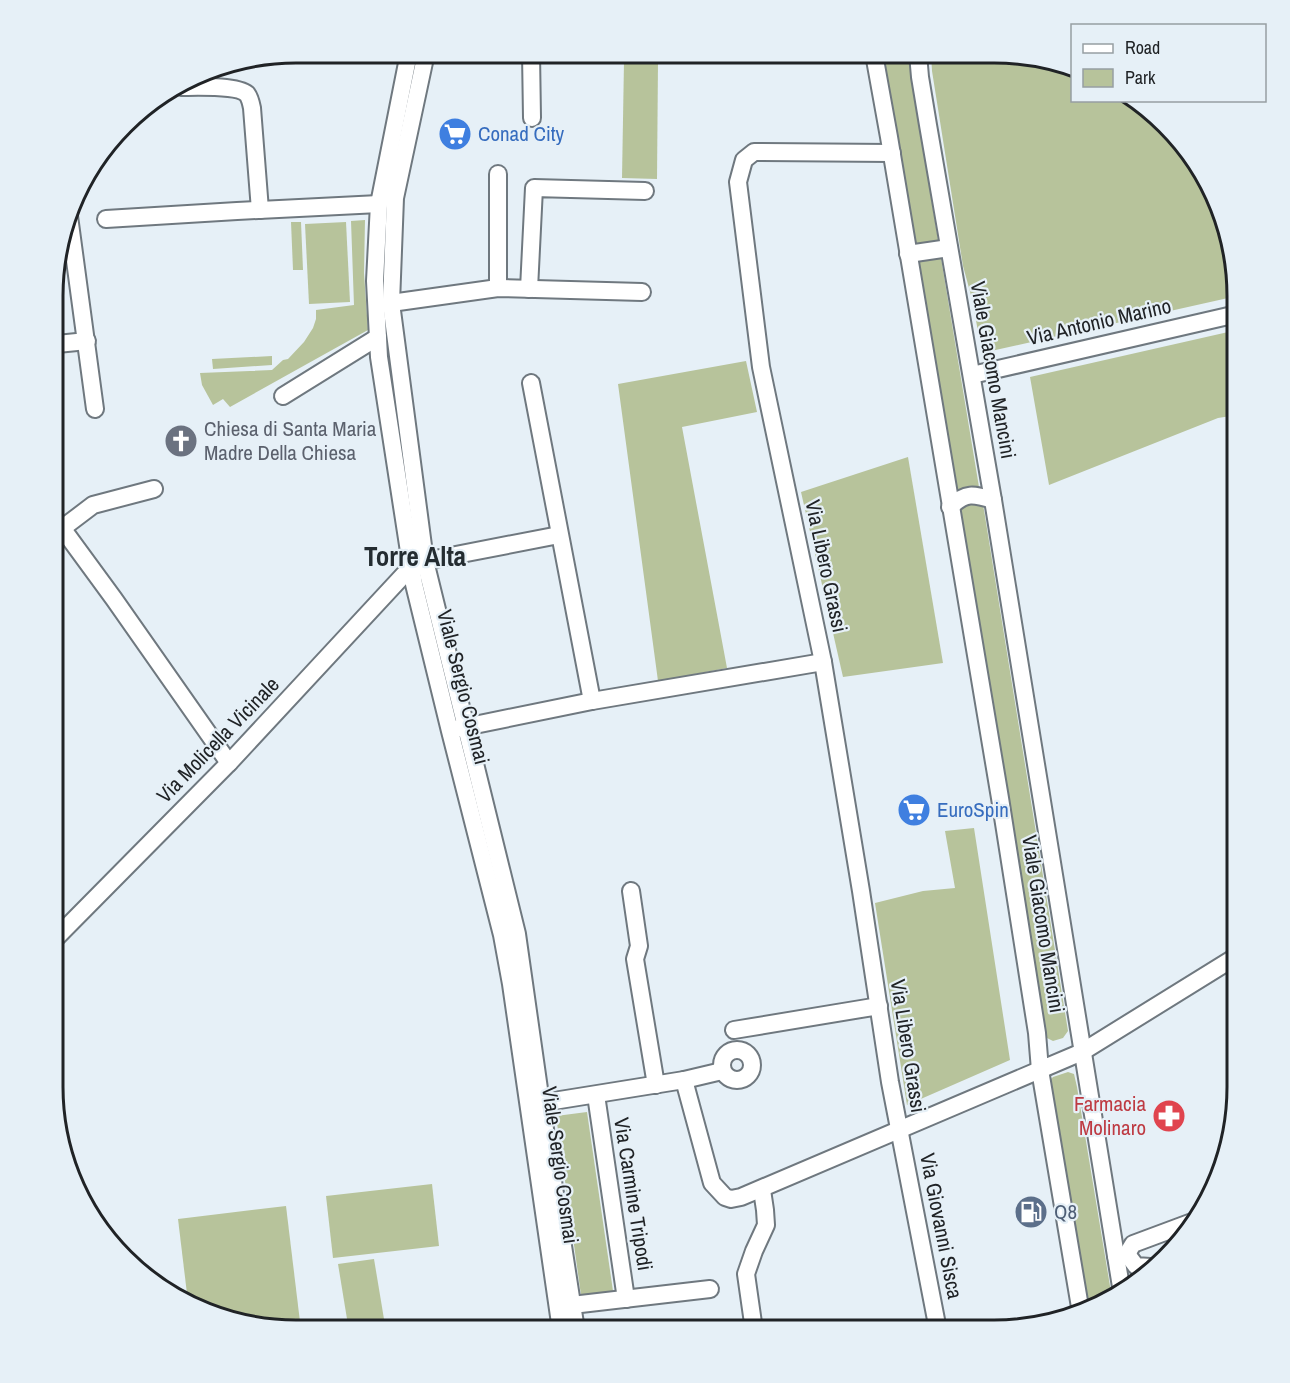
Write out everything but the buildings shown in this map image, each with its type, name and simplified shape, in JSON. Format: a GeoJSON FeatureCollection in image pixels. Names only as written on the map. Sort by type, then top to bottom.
{"type":"FeatureCollection","features":[{"type":"Feature","properties":{"kind":"street","name":"Viale Sergio Cosmai"},"geometry":{"type":"LineString","coordinates":[[408,63],[379,204],[375,281],[379,357],[418,564],[458,729],[502,935],[513,996],[560,1320]]}},
{"type":"Feature","properties":{"kind":"street","name":"Viale Sergio Cosmai"},"geometry":{"type":"LineString","coordinates":[[418,564],[391,303],[395,198],[424,63]]}},
{"type":"Feature","properties":{"kind":"street"},"geometry":{"type":"LineString","coordinates":[[531,63],[532,118]]}},
{"type":"Feature","properties":{"kind":"street","name":"Viale Giacomo Mancini"},"geometry":{"type":"LineString","coordinates":[[876,63],[998,786],[1037,1033],[1040,1070],[1079,1304]]}},
{"type":"Feature","properties":{"kind":"street","name":"Viale Giacomo Mancini"},"geometry":{"type":"LineString","coordinates":[[919,63],[993,500],[1082,1052],[1122,1255],[1122,1282]]}},
{"type":"Feature","properties":{"kind":"street"},"geometry":{"type":"LineString","coordinates":[[193,87],[218,87],[234,90],[246,93],[250,99],[260,210]]}},
{"type":"Feature","properties":{"kind":"street","name":"Via Libero Grassi"},"geometry":{"type":"LineString","coordinates":[[892,153],[754,152],[744,160],[738,182],[761,367],[823,662],[899,1130]]}},
{"type":"Feature","properties":{"kind":"street"},"geometry":{"type":"LineString","coordinates":[[498,174],[498,288]]}},
{"type":"Feature","properties":{"kind":"street"},"geometry":{"type":"LineString","coordinates":[[530,289],[534,188],[645,191]]}},
{"type":"Feature","properties":{"kind":"street"},"geometry":{"type":"LineString","coordinates":[[106,219],[379,204]]}},
{"type":"Feature","properties":{"kind":"street"},"geometry":{"type":"LineString","coordinates":[[72,234],[95,409]]}},
{"type":"Feature","properties":{"kind":"street"},"geometry":{"type":"LineString","coordinates":[[908,254],[949,248]]}},
{"type":"Feature","properties":{"kind":"street"},"geometry":{"type":"LineString","coordinates":[[391,303],[498,288],[642,292]]}},
{"type":"Feature","properties":{"kind":"street","name":"Via Antonio Marino"},"geometry":{"type":"LineString","coordinates":[[972,375],[1227,316]]}},
{"type":"Feature","properties":{"kind":"street"},"geometry":{"type":"LineString","coordinates":[[283,396],[378,337]]}},
{"type":"Feature","properties":{"kind":"street"},"geometry":{"type":"LineString","coordinates":[[63,343],[87,341]]}},
{"type":"Feature","properties":{"kind":"street"},"geometry":{"type":"LineString","coordinates":[[531,383],[592,701]]}},
{"type":"Feature","properties":{"kind":"street"},"geometry":{"type":"LineString","coordinates":[[63,528],[93,506],[154,489]]}},
{"type":"Feature","properties":{"kind":"street"},"geometry":{"type":"LineString","coordinates":[[950,507],[961,497],[976,495],[993,500]]}},
{"type":"Feature","properties":{"kind":"street"},"geometry":{"type":"LineString","coordinates":[[418,564],[559,535]]}},
{"type":"Feature","properties":{"kind":"street"},"geometry":{"type":"LineString","coordinates":[[63,536],[114,599],[229,763]]}},
{"type":"Feature","properties":{"kind":"street","name":"Via Molicella Vicinale"},"geometry":{"type":"LineString","coordinates":[[63,931],[229,763],[418,564]]}},
{"type":"Feature","properties":{"kind":"street"},"geometry":{"type":"LineString","coordinates":[[458,729],[592,701],[823,662]]}},
{"type":"Feature","properties":{"kind":"street","name":"Viale Sergio Cosmai"},"geometry":{"type":"LineString","coordinates":[[458,729],[517,934],[574,1320]]}},
{"type":"Feature","properties":{"kind":"street"},"geometry":{"type":"LineString","coordinates":[[631,891],[639,946],[635,959],[656,1085]]}},
{"type":"Feature","properties":{"kind":"street"},"geometry":{"type":"LineString","coordinates":[[684,1080],[712,1183],[725,1197],[731,1199],[741,1197],[1082,1052],[1227,962]]}},
{"type":"Feature","properties":{"kind":"street"},"geometry":{"type":"LineString","coordinates":[[734,1030],[879,1006]]}},
{"type":"Feature","properties":{"kind":"street"},"geometry":{"type":"LineString","coordinates":[[541,1103],[656,1085],[722,1071]]}},
{"type":"Feature","properties":{"kind":"street","name":"Via Carmine Tripodi"},"geometry":{"type":"LineString","coordinates":[[596,1095],[626,1299]]}},
{"type":"Feature","properties":{"kind":"street","name":"Via Giovanni Sisca"},"geometry":{"type":"LineString","coordinates":[[899,1130],[936,1320]]}},
{"type":"Feature","properties":{"kind":"street"},"geometry":{"type":"LineString","coordinates":[[753,1320],[746,1274],[766,1226],[762,1190]]}},
{"type":"Feature","properties":{"kind":"street"},"geometry":{"type":"LineString","coordinates":[[1143,1266],[1136,1266],[1122,1255],[1133,1244],[1181,1226]]}},
{"type":"Feature","properties":{"kind":"street"},"geometry":{"type":"LineString","coordinates":[[572,1305],[710,1289]]}},
{"type":"Feature","properties":{"kind":"green space"},"geometry":{"type":"Polygon","coordinates":[[[624,63],[658,63],[657,179],[622,178],[624,63]]]}},
{"type":"Feature","properties":{"kind":"green space"},"geometry":{"type":"Polygon","coordinates":[[[883,63],[911,63],[920,131],[1068,1031],[1063,1038],[1053,1041],[1045,1037],[883,63]]]}},
{"type":"Feature","properties":{"kind":"green space"},"geometry":{"type":"Polygon","coordinates":[[[932,63],[1009,63],[1040,67],[1071,76],[1071,102],[1124,102],[1136,111],[1159,131],[1179,154],[1203,193],[1215,221],[1223,250],[1227,298],[982,353],[963,266],[932,63]]]}},
{"type":"Feature","properties":{"kind":"green space"},"geometry":{"type":"Polygon","coordinates":[[[365,220],[364,273],[368,330],[230,407],[223,399],[213,405],[202,385],[200,373],[272,370],[283,360],[288,359],[304,342],[313,328],[316,310],[354,305],[351,221],[365,220]]]}},
{"type":"Feature","properties":{"kind":"green space"},"geometry":{"type":"Polygon","coordinates":[[[291,222],[301,222],[303,270],[293,270],[291,222]]]}},
{"type":"Feature","properties":{"kind":"green space"},"geometry":{"type":"Polygon","coordinates":[[[346,222],[350,302],[309,304],[305,224],[346,222]]]}},
{"type":"Feature","properties":{"kind":"green space"},"geometry":{"type":"Polygon","coordinates":[[[1227,332],[1227,417],[1218,418],[1049,485],[1030,377],[1227,332]]]}},
{"type":"Feature","properties":{"kind":"green space"},"geometry":{"type":"Polygon","coordinates":[[[272,356],[272,365],[213,369],[212,359],[272,356]]]}},
{"type":"Feature","properties":{"kind":"green space"},"geometry":{"type":"Polygon","coordinates":[[[746,361],[757,412],[682,427],[727,668],[658,681],[618,384],[746,361]]]}},
{"type":"Feature","properties":{"kind":"green space"},"geometry":{"type":"Polygon","coordinates":[[[908,457],[943,663],[843,677],[801,492],[908,457]]]}},
{"type":"Feature","properties":{"kind":"green space"},"geometry":{"type":"Polygon","coordinates":[[[974,828],[1010,1060],[907,1105],[875,903],[923,891],[955,888],[945,831],[974,828]]]}},
{"type":"Feature","properties":{"kind":"green space"},"geometry":{"type":"Polygon","coordinates":[[[1068,1072],[1074,1074],[1111,1289],[1084,1301],[1048,1082],[1053,1077],[1068,1072]]]}},
{"type":"Feature","properties":{"kind":"green space"},"geometry":{"type":"Polygon","coordinates":[[[587,1112],[613,1291],[581,1295],[556,1116],[587,1112]]]}},
{"type":"Feature","properties":{"kind":"green space"},"geometry":{"type":"Polygon","coordinates":[[[432,1184],[439,1246],[333,1258],[326,1196],[432,1184]]]}},
{"type":"Feature","properties":{"kind":"green space"},"geometry":{"type":"Polygon","coordinates":[[[286,1206],[300,1320],[250,1316],[221,1308],[187,1293],[178,1219],[286,1206]]]}},
{"type":"Feature","properties":{"kind":"green space"},"geometry":{"type":"Polygon","coordinates":[[[374,1259],[384,1319],[347,1320],[338,1264],[374,1259]]]}},
{"type":"Feature","properties":{"kind":"place","name":"Conad City"},"geometry":{"type":"Point","coordinates":[455,134]}},
{"type":"Feature","properties":{"kind":"place","name":"Chiesa di Santa Maria Madre Della Chiesa"},"geometry":{"type":"Point","coordinates":[181,441]}},
{"type":"Feature","properties":{"kind":"place","name":"EuroSpin"},"geometry":{"type":"Point","coordinates":[914,810]}},
{"type":"Feature","properties":{"kind":"place","name":"Farmacia Molinaro"},"geometry":{"type":"Point","coordinates":[1169,1116]}},
{"type":"Feature","properties":{"kind":"place","name":"Q8"},"geometry":{"type":"Point","coordinates":[1031,1212]}},
{"type":"Feature","properties":{"kind":"district","name":"Torre Alta"},"geometry":{"type":"Point","coordinates":[415,557]}}]}
